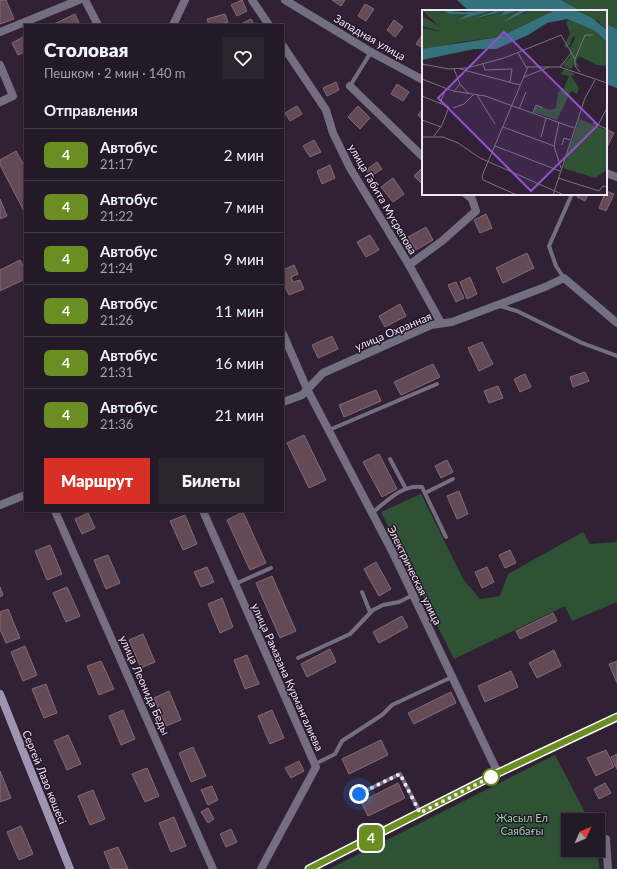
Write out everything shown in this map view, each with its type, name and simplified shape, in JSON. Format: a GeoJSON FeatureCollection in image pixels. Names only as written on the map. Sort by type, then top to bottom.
{"type":"FeatureCollection","features":[{"type":"Feature","properties":{"kind":"street"},"geometry":{"type":"LineString","coordinates":[[0,32],[79,0]]}},
{"type":"Feature","properties":{"kind":"street"},"geometry":{"type":"LineString","coordinates":[[85,0],[97,24]]}},
{"type":"Feature","properties":{"kind":"street"},"geometry":{"type":"LineString","coordinates":[[173,24],[185,0]]}},
{"type":"Feature","properties":{"kind":"street"},"geometry":{"type":"LineString","coordinates":[[252,0],[268,24]]}},
{"type":"Feature","properties":{"kind":"street","name":"Западная улица"},"geometry":{"type":"LineString","coordinates":[[285,0],[371,52],[422,79]]}},
{"type":"Feature","properties":{"kind":"street","name":"улица Габита Мусрепова"},"geometry":{"type":"LineString","coordinates":[[284,47],[326,110],[334,133],[350,168],[409,265],[441,323]]}},
{"type":"Feature","properties":{"kind":"street"},"geometry":{"type":"LineString","coordinates":[[0,65],[14,96],[0,102]]}},
{"type":"Feature","properties":{"kind":"street"},"geometry":{"type":"LineString","coordinates":[[350,86],[422,156]]}},
{"type":"Feature","properties":{"kind":"street"},"geometry":{"type":"LineString","coordinates":[[607,172],[617,177]]}},
{"type":"Feature","properties":{"kind":"street"},"geometry":{"type":"LineString","coordinates":[[409,265],[442,241],[476,211],[472,200],[467,195]]}},
{"type":"Feature","properties":{"kind":"street"},"geometry":{"type":"LineString","coordinates":[[564,278],[617,323]]}},
{"type":"Feature","properties":{"kind":"street","name":"улица Охранная"},"geometry":{"type":"LineString","coordinates":[[284,402],[302,395],[323,373],[431,325],[452,322],[496,304],[545,287],[564,278]]}},
{"type":"Feature","properties":{"kind":"street","name":"Электрическая улица"},"geometry":{"type":"LineString","coordinates":[[284,336],[307,389],[372,514],[498,773]]}},
{"type":"Feature","properties":{"kind":"street"},"geometry":{"type":"LineString","coordinates":[[0,505],[24,495]]}},
{"type":"Feature","properties":{"kind":"street","name":"улица Леонида Беды"},"geometry":{"type":"LineString","coordinates":[[55,512],[213,869]]}},
{"type":"Feature","properties":{"kind":"street","name":"улица Рамазана Курмангалиева"},"geometry":{"type":"LineString","coordinates":[[203,512],[316,767],[261,869]]}},
{"type":"Feature","properties":{"kind":"street","name":"Сергей Лазо көшесі"},"geometry":{"type":"LineString","coordinates":[[0,694],[70,869]]}},
{"type":"Feature","properties":{"kind":"street"},"geometry":{"type":"LineString","coordinates":[[309,869],[498,773],[617,717]]}},
{"type":"Feature","properties":{"kind":"street"},"geometry":{"type":"LineString","coordinates":[[606,839],[608,869]]}},
{"type":"Feature","properties":{"kind":"lane"},"geometry":{"type":"LineString","coordinates":[[350,86],[371,52]]}},
{"type":"Feature","properties":{"kind":"lane"},"geometry":{"type":"LineString","coordinates":[[564,278],[556,266],[549,246],[572,195]]}},
{"type":"Feature","properties":{"kind":"lane"},"geometry":{"type":"LineString","coordinates":[[496,304],[517,311],[582,343],[617,356]]}},
{"type":"Feature","properties":{"kind":"lane"},"geometry":{"type":"LineString","coordinates":[[329,430],[437,384]]}},
{"type":"Feature","properties":{"kind":"lane"},"geometry":{"type":"LineString","coordinates":[[390,459],[406,489]]}},
{"type":"Feature","properties":{"kind":"lane"},"geometry":{"type":"LineString","coordinates":[[425,492],[452,480]]}},
{"type":"Feature","properties":{"kind":"lane"},"geometry":{"type":"LineString","coordinates":[[372,514],[406,489],[414,486],[422,487],[446,537]]}},
{"type":"Feature","properties":{"kind":"lane"},"geometry":{"type":"LineString","coordinates":[[234,584],[271,568]]}},
{"type":"Feature","properties":{"kind":"lane"},"geometry":{"type":"LineString","coordinates":[[362,592],[370,612]]}},
{"type":"Feature","properties":{"kind":"lane"},"geometry":{"type":"LineString","coordinates":[[298,658],[350,634],[370,612],[383,605],[399,602],[412,595]]}},
{"type":"Feature","properties":{"kind":"lane"},"geometry":{"type":"LineString","coordinates":[[315,764],[335,754],[342,741],[382,715],[392,705],[452,677]]}},
{"type":"Feature","properties":{"kind":"lane"},"geometry":{"type":"LineString","coordinates":[[359,794],[400,774],[420,813]]}},
{"type":"Feature","properties":{"kind":"green space"},"geometry":{"type":"Polygon","coordinates":[[[561,0],[617,0],[617,29],[607,24],[607,10],[579,10],[561,0]]]}},
{"type":"Feature","properties":{"kind":"green space"},"geometry":{"type":"Polygon","coordinates":[[[421,494],[463,579],[480,599],[500,596],[508,574],[583,532],[590,544],[617,542],[617,602],[572,621],[565,606],[454,659],[381,512],[421,494]]]}},
{"type":"Feature","properties":{"kind":"green space","name":"Жасыл Ел Саябағы"},"geometry":{"type":"Polygon","coordinates":[[[555,755],[585,813],[561,813],[561,857],[598,857],[599,869],[329,869],[555,755]]]}},
{"type":"Feature","properties":{"kind":"water"},"geometry":{"type":"Polygon","coordinates":[[[457,0],[561,0],[579,10],[468,10],[457,0]]]}},
{"type":"Feature","properties":{"kind":"water"},"geometry":{"type":"Polygon","coordinates":[[[607,24],[617,29],[617,88],[607,84],[607,24]]]}},
{"type":"Feature","properties":{"kind":"building"},"geometry":{"type":"Polygon","coordinates":[[[0,0],[6,0],[14,19],[0,24],[0,0]]]}},
{"type":"Feature","properties":{"kind":"building"},"geometry":{"type":"Polygon","coordinates":[[[242,0],[247,11],[237,16],[231,5],[242,0]]]}},
{"type":"Feature","properties":{"kind":"building"},"geometry":{"type":"Polygon","coordinates":[[[332,0],[345,0],[341,6],[332,0]]]}},
{"type":"Feature","properties":{"kind":"building"},"geometry":{"type":"Polygon","coordinates":[[[365,4],[374,9],[366,21],[358,16],[365,4]]]}},
{"type":"Feature","properties":{"kind":"building"},"geometry":{"type":"Polygon","coordinates":[[[75,14],[80,24],[54,24],[75,14]]]}},
{"type":"Feature","properties":{"kind":"building"},"geometry":{"type":"Polygon","coordinates":[[[225,14],[228,22],[221,24],[209,24],[207,19],[225,14]]]}},
{"type":"Feature","properties":{"kind":"building"},"geometry":{"type":"Polygon","coordinates":[[[251,19],[254,24],[241,24],[251,19]]]}},
{"type":"Feature","properties":{"kind":"building"},"geometry":{"type":"Polygon","coordinates":[[[394,20],[403,27],[395,37],[387,30],[394,20]]]}},
{"type":"Feature","properties":{"kind":"building"},"geometry":{"type":"Polygon","coordinates":[[[422,35],[422,47],[416,44],[422,35]]]}},
{"type":"Feature","properties":{"kind":"building"},"geometry":{"type":"Polygon","coordinates":[[[23,37],[24,52],[18,55],[12,43],[23,37]]]}},
{"type":"Feature","properties":{"kind":"building"},"geometry":{"type":"Polygon","coordinates":[[[336,82],[339,90],[327,96],[323,88],[336,82]]]}},
{"type":"Feature","properties":{"kind":"building"},"geometry":{"type":"Polygon","coordinates":[[[397,84],[409,92],[403,101],[391,94],[397,84]]]}},
{"type":"Feature","properties":{"kind":"building"},"geometry":{"type":"Polygon","coordinates":[[[297,106],[302,114],[290,121],[285,113],[297,106]]]}},
{"type":"Feature","properties":{"kind":"building"},"geometry":{"type":"Polygon","coordinates":[[[358,106],[370,118],[360,129],[348,117],[358,106]]]}},
{"type":"Feature","properties":{"kind":"building"},"geometry":{"type":"Polygon","coordinates":[[[422,110],[422,119],[418,115],[422,110]]]}},
{"type":"Feature","properties":{"kind":"building"},"geometry":{"type":"Polygon","coordinates":[[[607,130],[614,133],[607,147],[607,130]]]}},
{"type":"Feature","properties":{"kind":"building"},"geometry":{"type":"Polygon","coordinates":[[[314,140],[321,152],[310,157],[303,146],[314,140]]]}},
{"type":"Feature","properties":{"kind":"building"},"geometry":{"type":"Polygon","coordinates":[[[16,151],[24,165],[24,211],[0,165],[0,160],[16,151]]]}},
{"type":"Feature","properties":{"kind":"building"},"geometry":{"type":"Polygon","coordinates":[[[377,162],[382,169],[371,176],[366,170],[377,162]]]}},
{"type":"Feature","properties":{"kind":"building"},"geometry":{"type":"Polygon","coordinates":[[[330,165],[335,178],[322,184],[317,171],[330,165]]]}},
{"type":"Feature","properties":{"kind":"building"},"geometry":{"type":"Polygon","coordinates":[[[422,168],[422,184],[414,176],[422,168]]]}},
{"type":"Feature","properties":{"kind":"building"},"geometry":{"type":"Polygon","coordinates":[[[393,178],[404,194],[393,202],[381,187],[393,178]]]}},
{"type":"Feature","properties":{"kind":"building"},"geometry":{"type":"Polygon","coordinates":[[[607,191],[614,194],[606,211],[599,208],[604,195],[607,195],[607,191]]]}},
{"type":"Feature","properties":{"kind":"building"},"geometry":{"type":"Polygon","coordinates":[[[578,195],[588,195],[585,201],[577,197],[578,195]]]}},
{"type":"Feature","properties":{"kind":"building"},"geometry":{"type":"Polygon","coordinates":[[[0,199],[7,216],[0,219],[0,199]]]}},
{"type":"Feature","properties":{"kind":"building"},"geometry":{"type":"Polygon","coordinates":[[[486,214],[492,228],[480,233],[474,220],[486,214]]]}},
{"type":"Feature","properties":{"kind":"building"},"geometry":{"type":"Polygon","coordinates":[[[426,227],[433,240],[416,250],[408,237],[426,227]]]}},
{"type":"Feature","properties":{"kind":"building"},"geometry":{"type":"Polygon","coordinates":[[[370,235],[379,250],[366,257],[357,242],[370,235]]]}},
{"type":"Feature","properties":{"kind":"building"},"geometry":{"type":"Polygon","coordinates":[[[527,253],[534,268],[503,283],[496,268],[527,253]]]}},
{"type":"Feature","properties":{"kind":"building"},"geometry":{"type":"Polygon","coordinates":[[[20,260],[24,267],[24,279],[0,291],[0,270],[20,260]]]}},
{"type":"Feature","properties":{"kind":"building"},"geometry":{"type":"Polygon","coordinates":[[[294,265],[298,274],[291,277],[293,282],[300,280],[304,289],[289,295],[284,285],[284,270],[294,265]]]}},
{"type":"Feature","properties":{"kind":"building"},"geometry":{"type":"Polygon","coordinates":[[[470,277],[477,294],[467,299],[460,282],[470,277]]]}},
{"type":"Feature","properties":{"kind":"building"},"geometry":{"type":"Polygon","coordinates":[[[456,282],[464,298],[456,302],[448,285],[456,282]]]}},
{"type":"Feature","properties":{"kind":"building"},"geometry":{"type":"Polygon","coordinates":[[[400,304],[406,316],[385,327],[379,316],[400,304]]]}},
{"type":"Feature","properties":{"kind":"building"},"geometry":{"type":"Polygon","coordinates":[[[332,336],[338,349],[318,358],[312,345],[332,336]]]}},
{"type":"Feature","properties":{"kind":"building"},"geometry":{"type":"Polygon","coordinates":[[[482,342],[493,364],[479,371],[468,348],[482,342]]]}},
{"type":"Feature","properties":{"kind":"building"},"geometry":{"type":"Polygon","coordinates":[[[433,364],[440,377],[401,395],[394,382],[433,364]]]}},
{"type":"Feature","properties":{"kind":"building"},"geometry":{"type":"Polygon","coordinates":[[[585,372],[589,381],[573,387],[570,377],[585,372]]]}},
{"type":"Feature","properties":{"kind":"building"},"geometry":{"type":"Polygon","coordinates":[[[525,374],[531,387],[520,392],[514,379],[525,374]]]}},
{"type":"Feature","properties":{"kind":"building"},"geometry":{"type":"Polygon","coordinates":[[[498,386],[503,398],[489,403],[484,391],[498,386]]]}},
{"type":"Feature","properties":{"kind":"building"},"geometry":{"type":"Polygon","coordinates":[[[376,390],[381,401],[344,417],[339,405],[376,390]]]}},
{"type":"Feature","properties":{"kind":"building"},"geometry":{"type":"Polygon","coordinates":[[[304,435],[326,480],[309,488],[287,443],[304,435]]]}},
{"type":"Feature","properties":{"kind":"building"},"geometry":{"type":"Polygon","coordinates":[[[379,454],[397,489],[382,497],[363,462],[379,454]]]}},
{"type":"Feature","properties":{"kind":"building"},"geometry":{"type":"Polygon","coordinates":[[[447,460],[453,472],[441,478],[435,466],[447,460]]]}},
{"type":"Feature","properties":{"kind":"building"},"geometry":{"type":"Polygon","coordinates":[[[459,491],[468,514],[457,519],[447,496],[459,491]]]}},
{"type":"Feature","properties":{"kind":"building"},"geometry":{"type":"Polygon","coordinates":[[[243,512],[266,563],[250,570],[227,520],[243,512]]]}},
{"type":"Feature","properties":{"kind":"building"},"geometry":{"type":"Polygon","coordinates":[[[88,513],[95,528],[82,534],[75,519],[88,513]]]}},
{"type":"Feature","properties":{"kind":"building"},"geometry":{"type":"Polygon","coordinates":[[[185,515],[197,544],[183,550],[170,521],[185,515]]]}},
{"type":"Feature","properties":{"kind":"building"},"geometry":{"type":"Polygon","coordinates":[[[50,545],[62,574],[47,580],[35,551],[50,545]]]}},
{"type":"Feature","properties":{"kind":"building"},"geometry":{"type":"Polygon","coordinates":[[[510,550],[516,563],[505,568],[499,555],[510,550]]]}},
{"type":"Feature","properties":{"kind":"building"},"geometry":{"type":"Polygon","coordinates":[[[108,555],[120,583],[106,589],[94,560],[108,555]]]}},
{"type":"Feature","properties":{"kind":"building"},"geometry":{"type":"Polygon","coordinates":[[[376,562],[391,589],[379,596],[364,569],[376,562]]]}},
{"type":"Feature","properties":{"kind":"building"},"geometry":{"type":"Polygon","coordinates":[[[207,567],[214,582],[201,587],[194,572],[207,567]]]}},
{"type":"Feature","properties":{"kind":"building"},"geometry":{"type":"Polygon","coordinates":[[[487,567],[494,582],[482,588],[475,572],[487,567]]]}},
{"type":"Feature","properties":{"kind":"building"},"geometry":{"type":"Polygon","coordinates":[[[272,576],[296,631],[280,638],[256,583],[272,576]]]}},
{"type":"Feature","properties":{"kind":"building"},"geometry":{"type":"Polygon","coordinates":[[[0,587],[3,595],[0,597],[0,587]]]}},
{"type":"Feature","properties":{"kind":"building"},"geometry":{"type":"Polygon","coordinates":[[[67,587],[80,616],[66,622],[53,593],[67,587]]]}},
{"type":"Feature","properties":{"kind":"building"},"geometry":{"type":"Polygon","coordinates":[[[222,598],[233,627],[220,633],[208,604],[222,598]]]}},
{"type":"Feature","properties":{"kind":"building"},"geometry":{"type":"Polygon","coordinates":[[[8,609],[20,638],[6,643],[0,629],[0,612],[8,609]]]}},
{"type":"Feature","properties":{"kind":"building"},"geometry":{"type":"Polygon","coordinates":[[[553,613],[557,621],[520,639],[516,631],[553,613]]]}},
{"type":"Feature","properties":{"kind":"building"},"geometry":{"type":"Polygon","coordinates":[[[402,616],[408,627],[379,643],[373,632],[402,616]]]}},
{"type":"Feature","properties":{"kind":"building"},"geometry":{"type":"Polygon","coordinates":[[[143,634],[155,662],[141,668],[129,640],[143,634]]]}},
{"type":"Feature","properties":{"kind":"building"},"geometry":{"type":"Polygon","coordinates":[[[25,646],[37,675],[23,681],[11,652],[25,646]]]}},
{"type":"Feature","properties":{"kind":"building"},"geometry":{"type":"Polygon","coordinates":[[[330,649],[336,662],[307,677],[301,664],[330,649]]]}},
{"type":"Feature","properties":{"kind":"building"},"geometry":{"type":"Polygon","coordinates":[[[554,650],[561,666],[537,678],[529,663],[554,650]]]}},
{"type":"Feature","properties":{"kind":"building"},"geometry":{"type":"Polygon","coordinates":[[[247,655],[259,684],[245,689],[234,660],[247,655]]]}},
{"type":"Feature","properties":{"kind":"building"},"geometry":{"type":"Polygon","coordinates":[[[101,661],[114,689],[99,695],[87,666],[101,661]]]}},
{"type":"Feature","properties":{"kind":"building"},"geometry":{"type":"Polygon","coordinates":[[[617,661],[617,683],[609,664],[617,661]]]}},
{"type":"Feature","properties":{"kind":"building"},"geometry":{"type":"Polygon","coordinates":[[[511,671],[518,687],[485,702],[478,686],[511,671]]]}},
{"type":"Feature","properties":{"kind":"building"},"geometry":{"type":"Polygon","coordinates":[[[46,684],[57,713],[44,718],[32,689],[46,684]]]}},
{"type":"Feature","properties":{"kind":"building"},"geometry":{"type":"Polygon","coordinates":[[[169,691],[181,720],[166,726],[154,698],[169,691]]]}},
{"type":"Feature","properties":{"kind":"building"},"geometry":{"type":"Polygon","coordinates":[[[451,692],[456,703],[414,724],[408,713],[451,692]]]}},
{"type":"Feature","properties":{"kind":"building"},"geometry":{"type":"Polygon","coordinates":[[[123,710],[135,739],[121,745],[109,716],[123,710]]]}},
{"type":"Feature","properties":{"kind":"building"},"geometry":{"type":"Polygon","coordinates":[[[272,710],[284,738],[270,744],[258,716],[272,710]]]}},
{"type":"Feature","properties":{"kind":"building"},"geometry":{"type":"Polygon","coordinates":[[[68,735],[81,764],[67,770],[54,741],[68,735]]]}},
{"type":"Feature","properties":{"kind":"building"},"geometry":{"type":"Polygon","coordinates":[[[381,740],[388,755],[349,774],[342,759],[381,740]]]}},
{"type":"Feature","properties":{"kind":"building"},"geometry":{"type":"Polygon","coordinates":[[[193,747],[206,776],[191,782],[179,753],[193,747]]]}},
{"type":"Feature","properties":{"kind":"building"},"geometry":{"type":"Polygon","coordinates":[[[606,750],[614,767],[596,776],[587,758],[606,750]]]}},
{"type":"Feature","properties":{"kind":"building"},"geometry":{"type":"Polygon","coordinates":[[[617,754],[617,769],[611,757],[617,754]]]}},
{"type":"Feature","properties":{"kind":"building"},"geometry":{"type":"Polygon","coordinates":[[[299,761],[304,771],[291,778],[285,768],[299,761]]]}},
{"type":"Feature","properties":{"kind":"building"},"geometry":{"type":"Polygon","coordinates":[[[147,768],[159,796],[145,802],[132,774],[147,768]]]}},
{"type":"Feature","properties":{"kind":"building"},"geometry":{"type":"Polygon","coordinates":[[[0,771],[11,798],[0,802],[0,771]]]}},
{"type":"Feature","properties":{"kind":"building"},"geometry":{"type":"Polygon","coordinates":[[[398,783],[405,798],[368,816],[361,802],[398,783]]]}},
{"type":"Feature","properties":{"kind":"building"},"geometry":{"type":"Polygon","coordinates":[[[605,783],[611,793],[599,799],[594,789],[605,783]]]}},
{"type":"Feature","properties":{"kind":"building"},"geometry":{"type":"Polygon","coordinates":[[[212,786],[218,800],[208,805],[201,790],[212,786]]]}},
{"type":"Feature","properties":{"kind":"building"},"geometry":{"type":"Polygon","coordinates":[[[93,790],[105,819],[90,825],[78,796],[93,790]]]}},
{"type":"Feature","properties":{"kind":"building"},"geometry":{"type":"Polygon","coordinates":[[[208,808],[214,819],[208,823],[201,812],[208,808]]]}},
{"type":"Feature","properties":{"kind":"building"},"geometry":{"type":"Polygon","coordinates":[[[174,817],[186,846],[171,852],[159,823],[174,817]]]}},
{"type":"Feature","properties":{"kind":"building"},"geometry":{"type":"Polygon","coordinates":[[[21,826],[33,854],[19,860],[7,832],[21,826]]]}},
{"type":"Feature","properties":{"kind":"building"},"geometry":{"type":"Polygon","coordinates":[[[231,829],[237,842],[226,847],[220,834],[231,829]]]}},
{"type":"Feature","properties":{"kind":"building"},"geometry":{"type":"Polygon","coordinates":[[[118,847],[128,869],[111,869],[104,852],[118,847]]]}},
{"type":"Feature","properties":{"kind":"bus line","name":"4"},"geometry":{"type":"LineString","coordinates":[[309,869],[498,773],[617,717]]}},
{"type":"Feature","properties":{"kind":"route"},"geometry":{"type":"LineString","coordinates":[[359,794],[400,774],[420,813],[491,777]]}}]}
